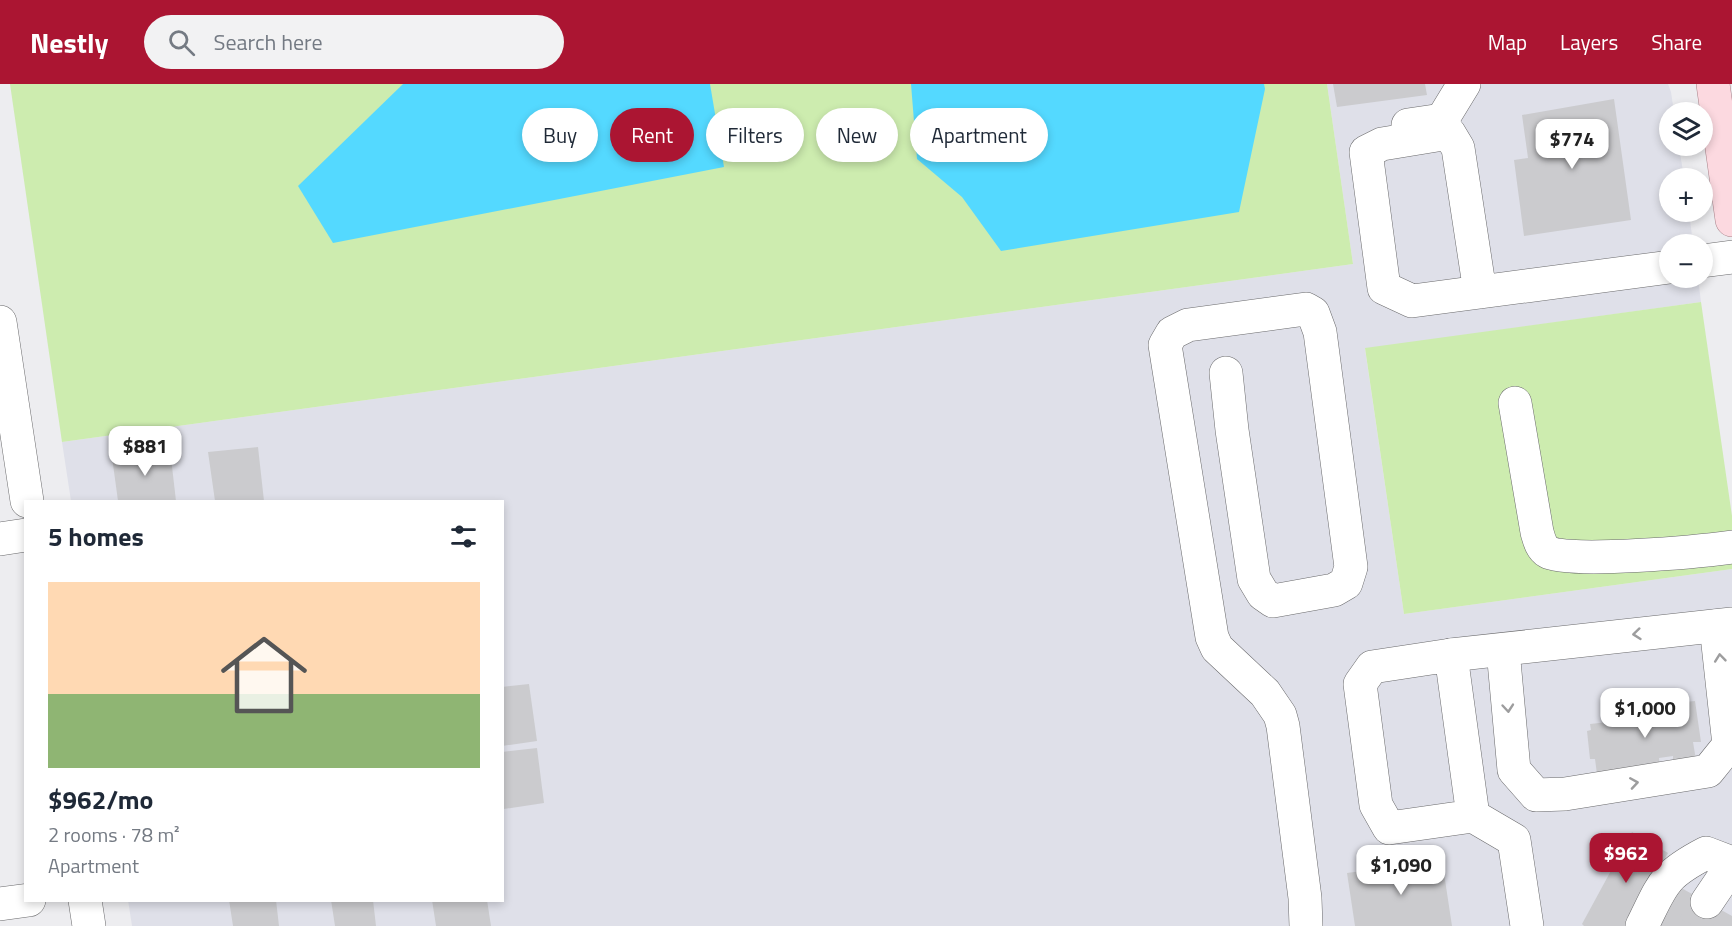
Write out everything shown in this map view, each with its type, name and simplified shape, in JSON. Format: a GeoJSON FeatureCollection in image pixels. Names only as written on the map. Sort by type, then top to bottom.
{"type":"FeatureCollection","features":[{"type":"Feature","properties":{"kind":"main road"},"geometry":{"type":"LineString","coordinates":[[1713,84],[1732,220]]}},
{"type":"Feature","properties":{"kind":"street"},"geometry":{"type":"LineString","coordinates":[[1375,147],[1376,129],[1442,120],[1464,84]]}},
{"type":"Feature","properties":{"kind":"street"},"geometry":{"type":"LineString","coordinates":[[1480,292],[1458,148],[1449,133],[1375,147],[1366,152],[1383,288],[1413,301],[1659,268]]}},
{"type":"Feature","properties":{"kind":"street"},"geometry":{"type":"LineString","coordinates":[[1713,260],[1732,257]]}},
{"type":"Feature","properties":{"kind":"street"},"geometry":{"type":"LineString","coordinates":[[1226,373],[1254,579],[1263,594],[1273,600],[1334,590],[1346,584],[1351,567],[1320,332],[1312,314],[1306,309],[1188,325],[1172,333],[1165,345],[1206,617],[1212,637],[1217,648],[1272,703],[1283,726],[1305,898],[1306,926]]}},
{"type":"Feature","properties":{"kind":"street"},"geometry":{"type":"LineString","coordinates":[[0,322],[27,500]]}},
{"type":"Feature","properties":{"kind":"street"},"geometry":{"type":"LineString","coordinates":[[1515,403],[1537,532],[1541,545],[1548,552],[1563,556],[1607,556],[1732,547]]}},
{"type":"Feature","properties":{"kind":"street"},"geometry":{"type":"LineString","coordinates":[[0,539],[24,535]]}},
{"type":"Feature","properties":{"kind":"street"},"geometry":{"type":"LineString","coordinates":[[1503,650],[1514,770],[1536,795],[1565,794],[1708,771],[1729,744],[1724,625],[1451,655],[1372,667],[1360,684],[1376,805],[1389,828],[1473,816],[1514,840],[1527,926]]}},
{"type":"Feature","properties":{"kind":"street"},"geometry":{"type":"LineString","coordinates":[[1451,655],[1473,816]]}},
{"type":"Feature","properties":{"kind":"street"},"geometry":{"type":"LineString","coordinates":[[1642,926],[1666,878],[1706,853],[1732,864],[1707,902]]}},
{"type":"Feature","properties":{"kind":"street"},"geometry":{"type":"LineString","coordinates":[[0,904],[24,901]]}},
{"type":"Feature","properties":{"kind":"street"},"geometry":{"type":"LineString","coordinates":[[85,902],[89,926]]}},
{"type":"Feature","properties":{"kind":"shaded area"},"geometry":{"type":"Polygon","coordinates":[[[1327,84],[1668,84],[1672,102],[1659,102],[1659,156],[1681,156],[1682,168],[1659,168],[1659,222],[1690,222],[1692,234],[1659,234],[1659,288],[1699,288],[1701,302],[1365,349],[1404,614],[1732,569],[1732,926],[132,926],[128,902],[504,902],[504,500],[71,500],[62,442],[1353,264],[1327,84]]]}},
{"type":"Feature","properties":{"kind":"green space"},"geometry":{"type":"Polygon","coordinates":[[[10,84],[1327,84],[1353,264],[62,442],[10,84]]]}},
{"type":"Feature","properties":{"kind":"green space"},"geometry":{"type":"Polygon","coordinates":[[[1701,302],[1732,516],[1732,569],[1404,614],[1365,348],[1701,302]]]}},
{"type":"Feature","properties":{"kind":"water"},"geometry":{"type":"Polygon","coordinates":[[[403,84],[710,84],[714,108],[706,108],[706,162],[723,162],[724,167],[333,243],[298,186],[403,84]]]}},
{"type":"Feature","properties":{"kind":"water"},"geometry":{"type":"Polygon","coordinates":[[[911,84],[1264,84],[1265,89],[1239,212],[1001,251],[962,197],[921,162],[1048,162],[1048,108],[913,108],[911,84]]]}},
{"type":"Feature","properties":{"kind":"building"},"geometry":{"type":"Polygon","coordinates":[[[1333,84],[1425,84],[1427,95],[1337,107],[1333,84]]]}},
{"type":"Feature","properties":{"kind":"building"},"geometry":{"type":"Polygon","coordinates":[[[1614,99],[1631,220],[1524,236],[1514,160],[1528,158],[1522,115],[1614,99]]]}},
{"type":"Feature","properties":{"kind":"building"},"geometry":{"type":"Polygon","coordinates":[[[258,447],[264,500],[215,500],[208,452],[258,447]]]}},
{"type":"Feature","properties":{"kind":"building"},"geometry":{"type":"Polygon","coordinates":[[[170,449],[176,500],[118,500],[112,457],[170,449]]]}},
{"type":"Feature","properties":{"kind":"building"},"geometry":{"type":"Polygon","coordinates":[[[529,684],[537,741],[504,746],[504,687],[529,684]]]}},
{"type":"Feature","properties":{"kind":"building"},"geometry":{"type":"Polygon","coordinates":[[[1695,701],[1701,742],[1693,742],[1696,760],[1673,763],[1673,756],[1659,758],[1660,770],[1597,774],[1595,759],[1590,759],[1587,731],[1591,730],[1590,724],[1626,720],[1626,715],[1635,713],[1634,707],[1695,701]]]}},
{"type":"Feature","properties":{"kind":"building"},"geometry":{"type":"Polygon","coordinates":[[[537,748],[544,803],[504,809],[504,752],[537,748]]]}},
{"type":"Feature","properties":{"kind":"building"},"geometry":{"type":"Polygon","coordinates":[[[1632,832],[1668,853],[1628,926],[1584,926],[1582,924],[1632,832]]]}},
{"type":"Feature","properties":{"kind":"building"},"geometry":{"type":"Polygon","coordinates":[[[1442,860],[1452,926],[1355,926],[1347,873],[1442,860]]]}},
{"type":"Feature","properties":{"kind":"building"},"geometry":{"type":"Polygon","coordinates":[[[1674,884],[1732,916],[1732,926],[1651,926],[1674,884]]]}},
{"type":"Feature","properties":{"kind":"building"},"geometry":{"type":"Polygon","coordinates":[[[229,902],[276,902],[279,926],[233,926],[229,902]]]}},
{"type":"Feature","properties":{"kind":"building"},"geometry":{"type":"Polygon","coordinates":[[[331,902],[373,902],[376,926],[335,926],[331,902]]]}},
{"type":"Feature","properties":{"kind":"building"},"geometry":{"type":"Polygon","coordinates":[[[432,902],[487,902],[491,926],[436,926],[432,902]]]}},
{"type":"Feature","properties":{"kind":"tunnel"},"geometry":{"type":"LineString","coordinates":[[1694,926],[1707,902]]}}]}
